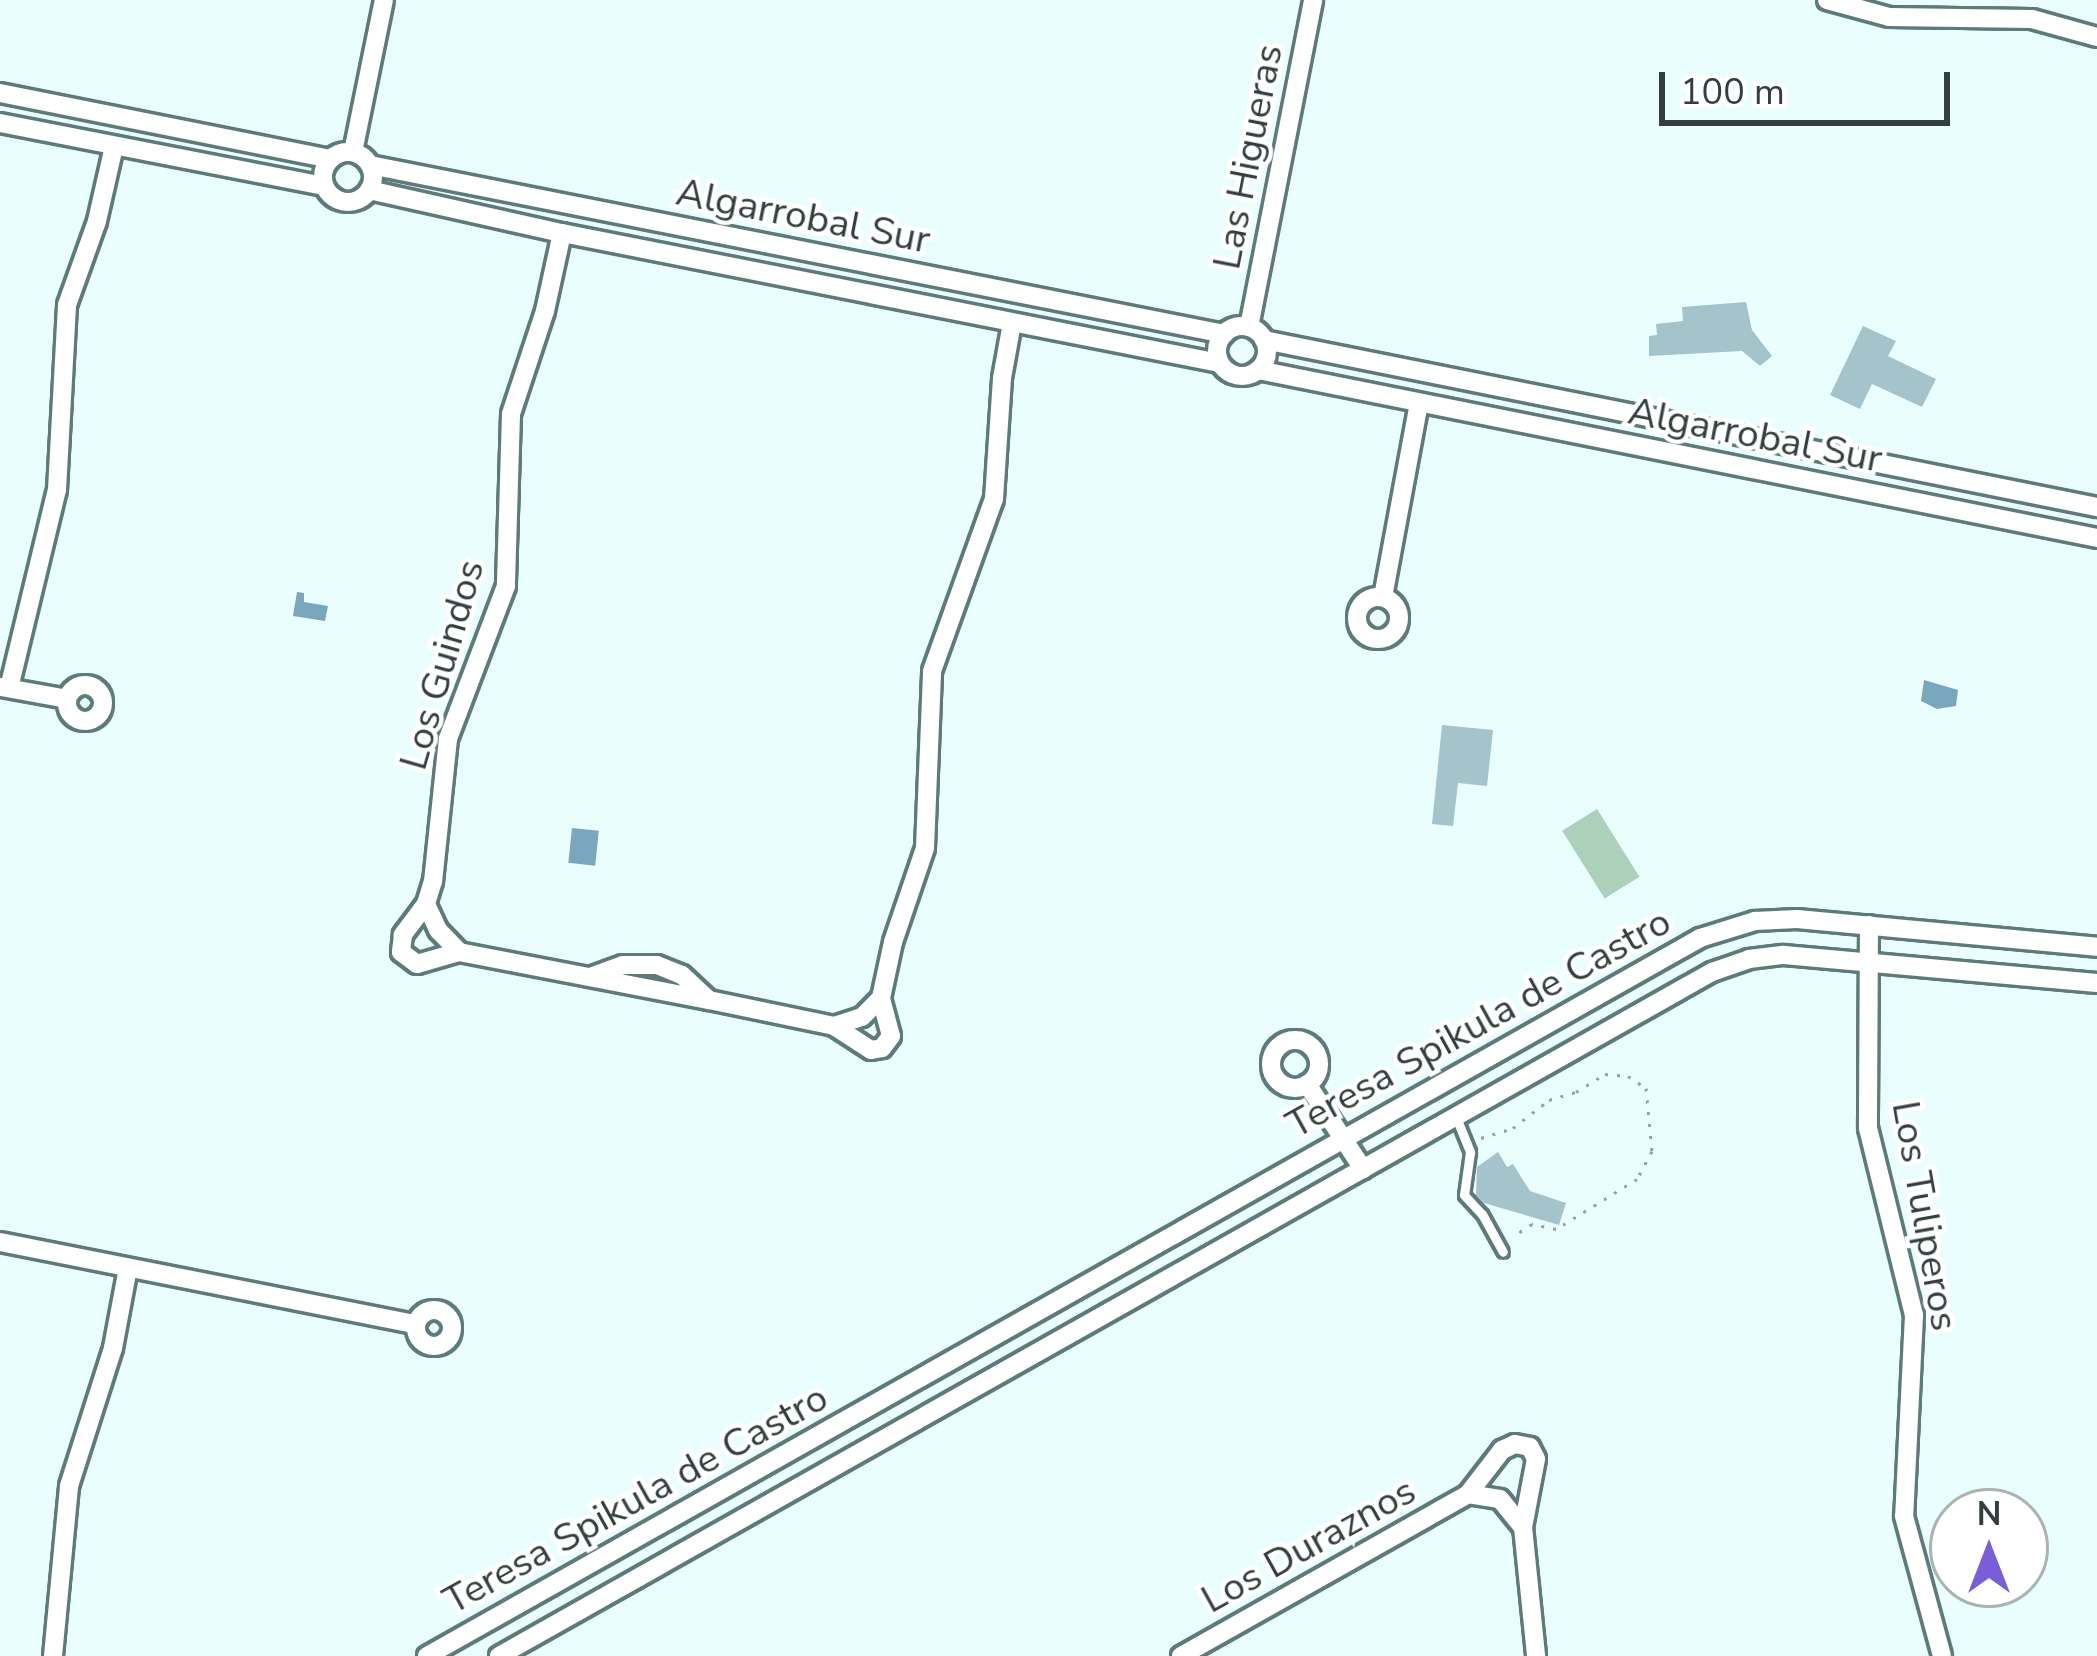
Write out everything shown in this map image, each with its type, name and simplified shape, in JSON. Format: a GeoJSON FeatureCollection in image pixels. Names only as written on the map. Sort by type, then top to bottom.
{"type":"FeatureCollection","features":[{"type":"Feature","properties":{"kind":"street"},"geometry":{"type":"LineString","coordinates":[[353,152],[383,0]]}},
{"type":"Feature","properties":{"kind":"street","name":"Las Higueras"},"geometry":{"type":"LineString","coordinates":[[1256,334],[1313,0]]}},
{"type":"Feature","properties":{"kind":"street"},"geometry":{"type":"LineString","coordinates":[[1827,0],[1889,16],[2032,20],[2097,37]]}},
{"type":"Feature","properties":{"kind":"street"},"geometry":{"type":"LineString","coordinates":[[0,93],[330,159],[353,152]]}},
{"type":"Feature","properties":{"kind":"street"},"geometry":{"type":"LineString","coordinates":[[0,123],[324,186],[345,202],[369,190],[370,165],[353,152]]}},
{"type":"Feature","properties":{"kind":"street"},"geometry":{"type":"LineString","coordinates":[[67,699],[4,687],[57,490],[67,305],[97,221],[114,146]]}},
{"type":"Feature","properties":{"kind":"street"},"geometry":{"type":"LineString","coordinates":[[324,186],[330,159]]}},
{"type":"Feature","properties":{"kind":"street","name":"Algarrobal Sur"},"geometry":{"type":"LineString","coordinates":[[370,165],[1224,334]]}},
{"type":"Feature","properties":{"kind":"street","name":"Algarrobal Sur"},"geometry":{"type":"LineString","coordinates":[[369,190],[562,233],[1219,363]]}},
{"type":"Feature","properties":{"kind":"street","name":"Los Guindos"},"geometry":{"type":"LineString","coordinates":[[562,233],[548,298],[511,414],[506,586],[448,739],[439,854],[426,904],[403,935],[403,957],[417,964],[459,952],[593,976],[623,965],[657,965],[682,974],[709,1000],[834,1026],[866,1049],[882,1048],[892,1028],[881,998],[893,942],[925,848],[932,671],[994,499],[1002,378],[1012,323]]}},
{"type":"Feature","properties":{"kind":"street"},"geometry":{"type":"LineString","coordinates":[[1224,334],[1256,334],[1265,359],[1258,370],[1240,376],[1219,363],[1216,347],[1224,334]]}},
{"type":"Feature","properties":{"kind":"street","name":"Algarrobal Sur"},"geometry":{"type":"LineString","coordinates":[[1256,334],[2097,507]]}},
{"type":"Feature","properties":{"kind":"street","name":"Algarrobal Sur"},"geometry":{"type":"LineString","coordinates":[[1258,370],[2097,538]]}},
{"type":"Feature","properties":{"kind":"street"},"geometry":{"type":"LineString","coordinates":[[1383,597],[1419,403]]}},
{"type":"Feature","properties":{"kind":"street"},"geometry":{"type":"LineString","coordinates":[[426,904],[438,930],[459,952]]}},
{"type":"Feature","properties":{"kind":"street","name":"Teresa Spikula de Castro"},"geometry":{"type":"LineString","coordinates":[[427,1656],[1343,1137],[1717,931],[1776,919],[2097,947]]}},
{"type":"Feature","properties":{"kind":"street","name":"Los Tuliperos"},"geometry":{"type":"LineString","coordinates":[[1869,925],[1868,1128],[1914,1315],[1904,1516],[1942,1656]]}},
{"type":"Feature","properties":{"kind":"street","name":"Teresa Spikula de Castro"},"geometry":{"type":"LineString","coordinates":[[499,1656],[1732,964],[1784,955],[2097,983]]}},
{"type":"Feature","properties":{"kind":"street"},"geometry":{"type":"LineString","coordinates":[[834,1026],[862,1017],[881,998]]}},
{"type":"Feature","properties":{"kind":"street"},"geometry":{"type":"LineString","coordinates":[[1307,1084],[1363,1169]]}},
{"type":"Feature","properties":{"kind":"street"},"geometry":{"type":"LineString","coordinates":[[0,1242],[416,1324]]}},
{"type":"Feature","properties":{"kind":"street"},"geometry":{"type":"LineString","coordinates":[[53,1656],[69,1486],[113,1348],[128,1268]]}},
{"type":"Feature","properties":{"kind":"street"},"geometry":{"type":"LineString","coordinates":[[941,1366],[958,1398]]}},
{"type":"Feature","properties":{"kind":"street","name":"Los Duraznos"},"geometry":{"type":"LineString","coordinates":[[1181,1656],[1468,1494],[1502,1450],[1526,1445],[1537,1466],[1523,1527],[1536,1656]]}},
{"type":"Feature","properties":{"kind":"street","name":"Los Duraznos"},"geometry":{"type":"LineString","coordinates":[[1468,1494],[1500,1499],[1523,1527]]}},
{"type":"Feature","properties":{"kind":"lane"},"geometry":{"type":"LineString","coordinates":[[1456,1117],[1468,1144],[1464,1195],[1483,1214],[1501,1248]]}},
{"type":"Feature","properties":{"kind":"path"},"geometry":{"type":"LineString","coordinates":[[1468,1144],[1492,1131],[1513,1128],[1550,1100],[1604,1074],[1628,1076],[1646,1088],[1652,1151],[1637,1179],[1556,1228],[1532,1224],[1501,1248]]}},
{"type":"Feature","properties":{"kind":"green space"},"geometry":{"type":"Polygon","coordinates":[[[1597,809],[1639,877],[1605,899],[1562,831],[1597,809]]]}},
{"type":"Feature","properties":{"kind":"water"},"geometry":{"type":"Polygon","coordinates":[[[297,592],[304,593],[304,602],[328,606],[325,621],[293,616],[297,592]]]}},
{"type":"Feature","properties":{"kind":"water"},"geometry":{"type":"Polygon","coordinates":[[[1924,680],[1958,690],[1956,706],[1937,709],[1921,701],[1924,680]]]}},
{"type":"Feature","properties":{"kind":"water"},"geometry":{"type":"Polygon","coordinates":[[[572,828],[599,831],[595,866],[568,863],[572,828]]]}},
{"type":"Feature","properties":{"kind":"building"},"geometry":{"type":"Polygon","coordinates":[[[1746,302],[1752,330],[1772,356],[1760,366],[1742,351],[1649,356],[1649,336],[1657,335],[1656,324],[1683,321],[1682,307],[1746,302]]]}},
{"type":"Feature","properties":{"kind":"building"},"geometry":{"type":"Polygon","coordinates":[[[1863,326],[1896,341],[1888,356],[1936,379],[1922,407],[1872,384],[1860,409],[1830,395],[1863,326]]]}},
{"type":"Feature","properties":{"kind":"building"},"geometry":{"type":"Polygon","coordinates":[[[1442,725],[1493,730],[1487,786],[1458,783],[1453,826],[1432,824],[1442,725]]]}},
{"type":"Feature","properties":{"kind":"building"},"geometry":{"type":"Polygon","coordinates":[[[1498,1152],[1507,1167],[1513,1164],[1530,1191],[1566,1203],[1559,1225],[1484,1203],[1476,1195],[1477,1167],[1498,1152]]]}}]}
